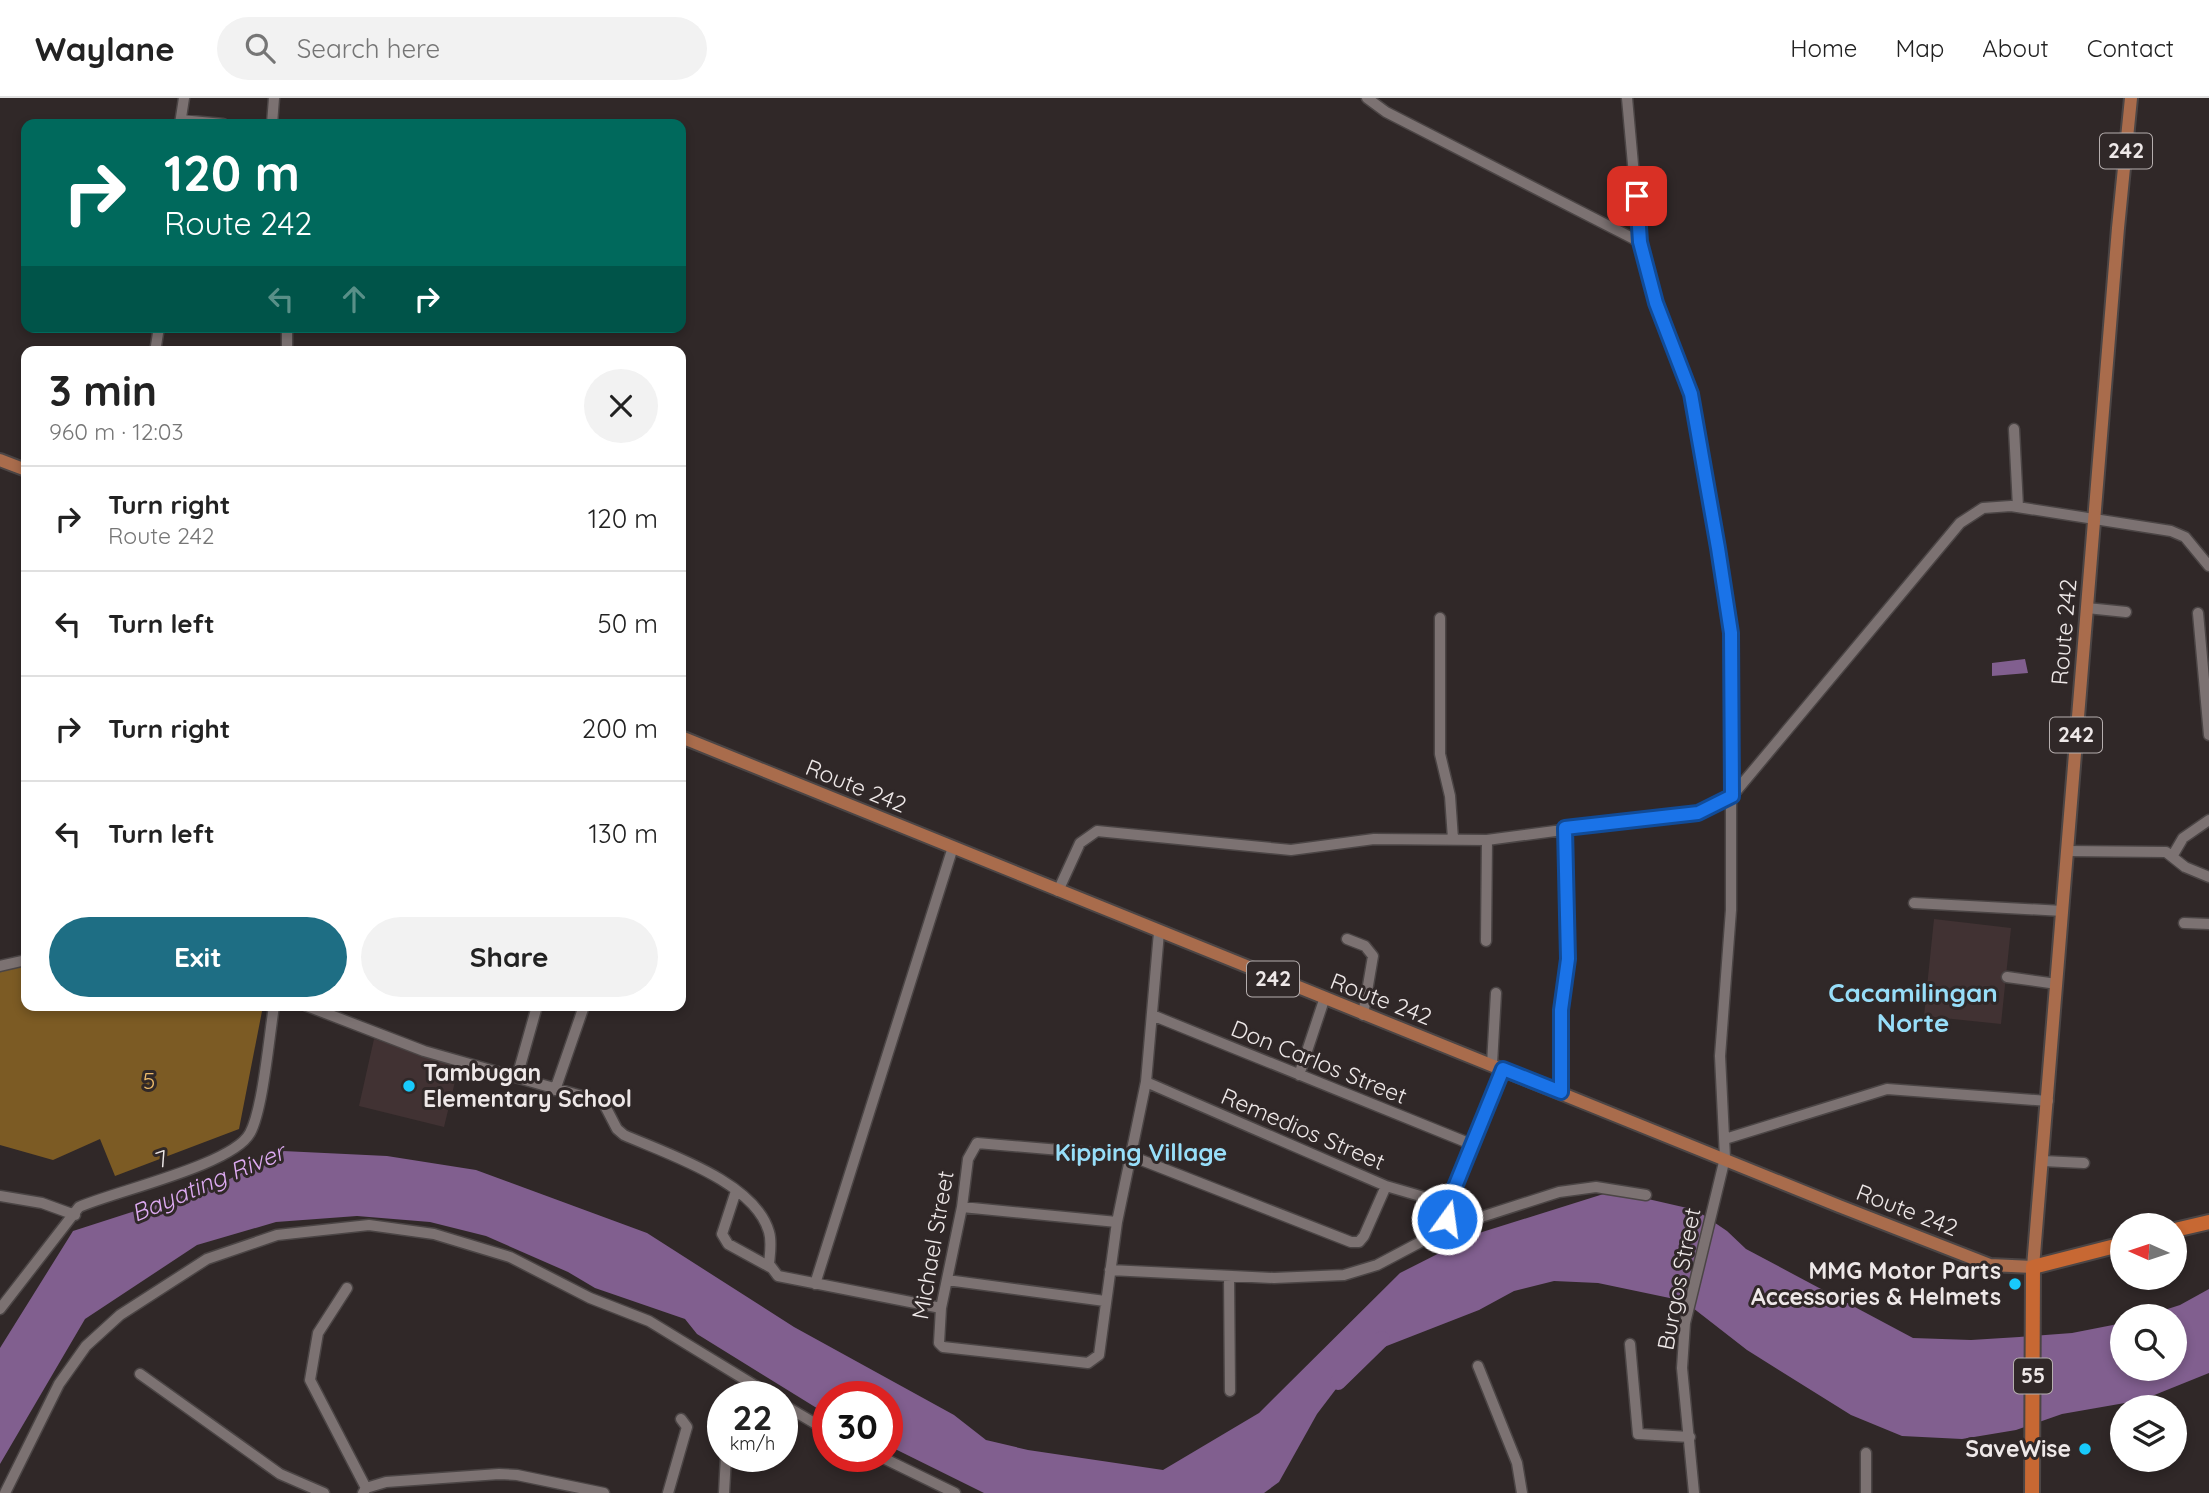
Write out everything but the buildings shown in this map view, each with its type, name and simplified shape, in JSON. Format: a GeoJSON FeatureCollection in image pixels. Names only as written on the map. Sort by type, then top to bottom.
{"type":"FeatureCollection","features":[{"type":"Feature","properties":{"kind":"highway"},"geometry":{"type":"LineString","coordinates":[[2188,1227],[2209,1222]]}},
{"type":"Feature","properties":{"kind":"highway"},"geometry":{"type":"LineString","coordinates":[[2033,1267],[2110,1247]]}},
{"type":"Feature","properties":{"kind":"highway","name":"55"},"geometry":{"type":"LineString","coordinates":[[2032,1493],[2033,1267]]}},
{"type":"Feature","properties":{"kind":"main road","name":"Route 242"},"geometry":{"type":"LineString","coordinates":[[686,739],[1324,1000],[1561,1092],[1839,1206],[1990,1265],[2033,1267],[2131,98]]}},
{"type":"Feature","properties":{"kind":"main road"},"geometry":{"type":"LineString","coordinates":[[0,460],[21,468]]}},
{"type":"Feature","properties":{"kind":"street"},"geometry":{"type":"LineString","coordinates":[[180,119],[184,98]]}},
{"type":"Feature","properties":{"kind":"street"},"geometry":{"type":"LineString","coordinates":[[272,119],[274,98]]}},
{"type":"Feature","properties":{"kind":"street"},"geometry":{"type":"LineString","coordinates":[[1367,98],[1386,112],[1640,242]]}},
{"type":"Feature","properties":{"kind":"street","name":"Burgos Street"},"geometry":{"type":"LineString","coordinates":[[1627,98],[1640,242],[1660,314],[1688,382],[1731,633],[1731,910],[1720,1056],[1725,1158],[1685,1324],[1682,1368],[1694,1493]]}},
{"type":"Feature","properties":{"kind":"street"},"geometry":{"type":"LineString","coordinates":[[2014,429],[2018,507]]}},
{"type":"Feature","properties":{"kind":"street"},"geometry":{"type":"LineString","coordinates":[[1058,891],[1080,843],[1097,831],[1292,850],[1374,838],[1487,840],[1698,813],[1732,796],[1960,523],[1983,508],[1995,505],[2018,507],[2171,531],[2185,537],[2209,566]]}},
{"type":"Feature","properties":{"kind":"street"},"geometry":{"type":"LineString","coordinates":[[2087,608],[2126,612]]}},
{"type":"Feature","properties":{"kind":"street"},"geometry":{"type":"LineString","coordinates":[[2198,613],[2209,735]]}},
{"type":"Feature","properties":{"kind":"street"},"geometry":{"type":"LineString","coordinates":[[1440,618],[1440,754],[1450,796],[1453,839]]}},
{"type":"Feature","properties":{"kind":"street"},"geometry":{"type":"LineString","coordinates":[[2173,855],[2183,838],[2209,820]]}},
{"type":"Feature","properties":{"kind":"street"},"geometry":{"type":"LineString","coordinates":[[1561,1092],[1561,1010],[1568,959],[1565,828]]}},
{"type":"Feature","properties":{"kind":"street"},"geometry":{"type":"LineString","coordinates":[[1486,941],[1487,840]]}},
{"type":"Feature","properties":{"kind":"street"},"geometry":{"type":"LineString","coordinates":[[815,1284],[953,847]]}},
{"type":"Feature","properties":{"kind":"street"},"geometry":{"type":"LineString","coordinates":[[2067,851],[2166,852],[2185,867],[2209,877]]}},
{"type":"Feature","properties":{"kind":"street"},"geometry":{"type":"LineString","coordinates":[[1914,903],[2063,911]]}},
{"type":"Feature","properties":{"kind":"street"},"geometry":{"type":"LineString","coordinates":[[2184,923],[2209,924]]}},
{"type":"Feature","properties":{"kind":"street"},"geometry":{"type":"LineString","coordinates":[[947,1279],[1105,1301],[1117,1222],[1146,1082],[1159,932]]}},
{"type":"Feature","properties":{"kind":"street"},"geometry":{"type":"LineString","coordinates":[[1347,939],[1365,946],[1373,956],[1363,1015]]}},
{"type":"Feature","properties":{"kind":"street"},"geometry":{"type":"LineString","coordinates":[[0,966],[21,961]]}},
{"type":"Feature","properties":{"kind":"street"},"geometry":{"type":"LineString","coordinates":[[2007,977],[2057,984]]}},
{"type":"Feature","properties":{"kind":"street"},"geometry":{"type":"LineString","coordinates":[[1447,1228],[1448,1204],[1497,1067],[1496,993]]}},
{"type":"Feature","properties":{"kind":"street"},"geometry":{"type":"LineString","coordinates":[[1299,1075],[1324,1000]]}},
{"type":"Feature","properties":{"kind":"street","name":"7"},"geometry":{"type":"LineString","coordinates":[[0,1309],[79,1207],[98,1197],[198,1166],[244,1142],[256,1118],[273,1011]]}},
{"type":"Feature","properties":{"kind":"street"},"geometry":{"type":"LineString","coordinates":[[330,1011],[424,1051],[603,1102],[617,1129],[624,1135],[697,1168],[736,1191],[765,1222],[771,1243],[770,1267]]}},
{"type":"Feature","properties":{"kind":"street"},"geometry":{"type":"LineString","coordinates":[[517,1077],[536,1011]]}},
{"type":"Feature","properties":{"kind":"street"},"geometry":{"type":"LineString","coordinates":[[555,1090],[582,1011]]}},
{"type":"Feature","properties":{"kind":"street","name":"Don Carlos Street"},"geometry":{"type":"LineString","coordinates":[[1152,1015],[1471,1144]]}},
{"type":"Feature","properties":{"kind":"street","name":"Remedios Street"},"geometry":{"type":"LineString","coordinates":[[1146,1082],[1386,1186],[1448,1204]]}},
{"type":"Feature","properties":{"kind":"street"},"geometry":{"type":"LineString","coordinates":[[1725,1139],[1887,1089],[2048,1101]]}},
{"type":"Feature","properties":{"kind":"street","name":"Michael Street"},"geometry":{"type":"LineString","coordinates":[[1105,1301],[1099,1355],[1093,1362],[943,1347],[937,1336],[972,1149],[976,1143],[1131,1156]]}},
{"type":"Feature","properties":{"kind":"street"},"geometry":{"type":"LineString","coordinates":[[1131,1156],[1351,1242],[1359,1242],[1364,1236],[1386,1186]]}},
{"type":"Feature","properties":{"kind":"street"},"geometry":{"type":"LineString","coordinates":[[2043,1161],[2084,1163]]}},
{"type":"Feature","properties":{"kind":"street"},"geometry":{"type":"LineString","coordinates":[[1110,1270],[1229,1277],[1304,1278],[1344,1275],[1377,1265],[1447,1228],[1559,1192],[1597,1187],[1646,1195]]}},
{"type":"Feature","properties":{"kind":"street"},"geometry":{"type":"LineString","coordinates":[[736,1191],[722,1234],[736,1250],[770,1267],[778,1276],[941,1307]]}},
{"type":"Feature","properties":{"kind":"street"},"geometry":{"type":"LineString","coordinates":[[0,1196],[42,1203],[75,1215]]}},
{"type":"Feature","properties":{"kind":"street"},"geometry":{"type":"LineString","coordinates":[[962,1207],[1117,1222]]}},
{"type":"Feature","properties":{"kind":"street"},"geometry":{"type":"LineString","coordinates":[[5,1493],[59,1384],[86,1346],[120,1315],[207,1259],[277,1235],[369,1225],[434,1234],[510,1257],[590,1298],[649,1321],[748,1381]]}},
{"type":"Feature","properties":{"kind":"street"},"geometry":{"type":"LineString","coordinates":[[1229,1277],[1230,1391]]}},
{"type":"Feature","properties":{"kind":"street"},"geometry":{"type":"LineString","coordinates":[[347,1288],[318,1333],[310,1380],[364,1490],[386,1482],[499,1474],[523,1476],[604,1493]]}},
{"type":"Feature","properties":{"kind":"street"},"geometry":{"type":"LineString","coordinates":[[1630,1344],[1638,1434],[1690,1437]]}},
{"type":"Feature","properties":{"kind":"street"},"geometry":{"type":"LineString","coordinates":[[1478,1366],[1517,1462],[1522,1493]]}},
{"type":"Feature","properties":{"kind":"street"},"geometry":{"type":"LineString","coordinates":[[140,1374],[280,1474],[324,1493]]}},
{"type":"Feature","properties":{"kind":"street"},"geometry":{"type":"LineString","coordinates":[[668,1493],[687,1427],[681,1419]]}},
{"type":"Feature","properties":{"kind":"street"},"geometry":{"type":"LineString","coordinates":[[1866,1453],[1866,1493]]}},
{"type":"Feature","properties":{"kind":"street"},"geometry":{"type":"LineString","coordinates":[[903,1468],[955,1493]]}},
{"type":"Feature","properties":{"kind":"street"},"geometry":{"type":"LineString","coordinates":[[724,1493],[725,1472]]}},
{"type":"Feature","properties":{"kind":"shaded area"},"geometry":{"type":"Polygon","coordinates":[[[2025,659],[2028,673],[1992,676],[1992,663],[2025,659]]]}},
{"type":"Feature","properties":{"kind":"shaded area"},"geometry":{"type":"Polygon","coordinates":[[[1934,919],[2011,928],[2001,1024],[1924,1016],[1934,919]]]}},
{"type":"Feature","properties":{"kind":"shaded area","name":"Tambugan Elementary School"},"geometry":{"type":"Polygon","coordinates":[[[374,1039],[459,1065],[444,1127],[359,1106],[374,1039]]]}},
{"type":"Feature","properties":{"kind":"shaded area"},"geometry":{"type":"Polygon","coordinates":[[[283,1151],[387,1156],[476,1170],[647,1233],[794,1327],[892,1381],[812,1381],[812,1405],[798,1396],[798,1381],[773,1381],[697,1334],[685,1319],[595,1288],[568,1272],[486,1236],[430,1222],[357,1216],[276,1222],[197,1245],[85,1319],[0,1464],[0,1348],[73,1231],[222,1183],[283,1151]]]}},
{"type":"Feature","properties":{"kind":"shaded area"},"geometry":{"type":"Polygon","coordinates":[[[1613,1191],[1696,1210],[1727,1231],[1746,1249],[1913,1338],[1971,1340],[2019,1337],[2072,1333],[2110,1326],[2110,1381],[2187,1381],[2187,1304],[2182,1304],[2209,1289],[2209,1373],[2154,1395],[2110,1395],[2110,1406],[2062,1414],[2016,1430],[1962,1439],[1902,1436],[1851,1415],[1747,1350],[1684,1301],[1598,1283],[1554,1281],[1514,1291],[1479,1310],[1361,1356],[1317,1414],[1279,1482],[1264,1493],[984,1493],[903,1453],[903,1387],[954,1415],[986,1440],[1028,1450],[1163,1470],[1259,1413],[1400,1273],[1479,1233],[1613,1191]]]}},
{"type":"Feature","properties":{"kind":"green space","name":"5"},"geometry":{"type":"Polygon","coordinates":[[[21,965],[21,1011],[262,1011],[239,1129],[115,1176],[100,1139],[53,1160],[0,1145],[0,968],[21,965]]]}},
{"type":"Feature","properties":{"kind":"waterway"},"geometry":{"type":"LineString","coordinates":[[1338,1382],[1382,1339]]}},
{"type":"Feature","properties":{"kind":"place","name":"Tambugan Elementary School"},"geometry":{"type":"Point","coordinates":[409,1086]}},
{"type":"Feature","properties":{"kind":"place","name":"MMG Motor Parts Accessories & Helmets"},"geometry":{"type":"Point","coordinates":[2015,1284]}},
{"type":"Feature","properties":{"kind":"place","name":"SaveWise"},"geometry":{"type":"Point","coordinates":[2085,1449]}},
{"type":"Feature","properties":{"kind":"district","name":"Cacamilingan Norte"},"geometry":{"type":"Point","coordinates":[1913,1008]}},
{"type":"Feature","properties":{"kind":"district","name":"Kipping Village"},"geometry":{"type":"Point","coordinates":[1141,1153]}},
{"type":"Feature","properties":{"kind":"route"},"geometry":{"type":"LineString","coordinates":[[1447,1219],[1448,1204],[1503,1069],[1561,1092],[1561,1001],[1568,959],[1565,828],[1698,813],[1710,810],[1732,796],[1731,633],[1711,503],[1688,382],[1656,303],[1640,242],[1637,196]]}},
{"type":"Feature","properties":{"kind":"water label","name":"Bayating River"},"geometry":{"type":"Point","coordinates":[208,1183]}}]}
